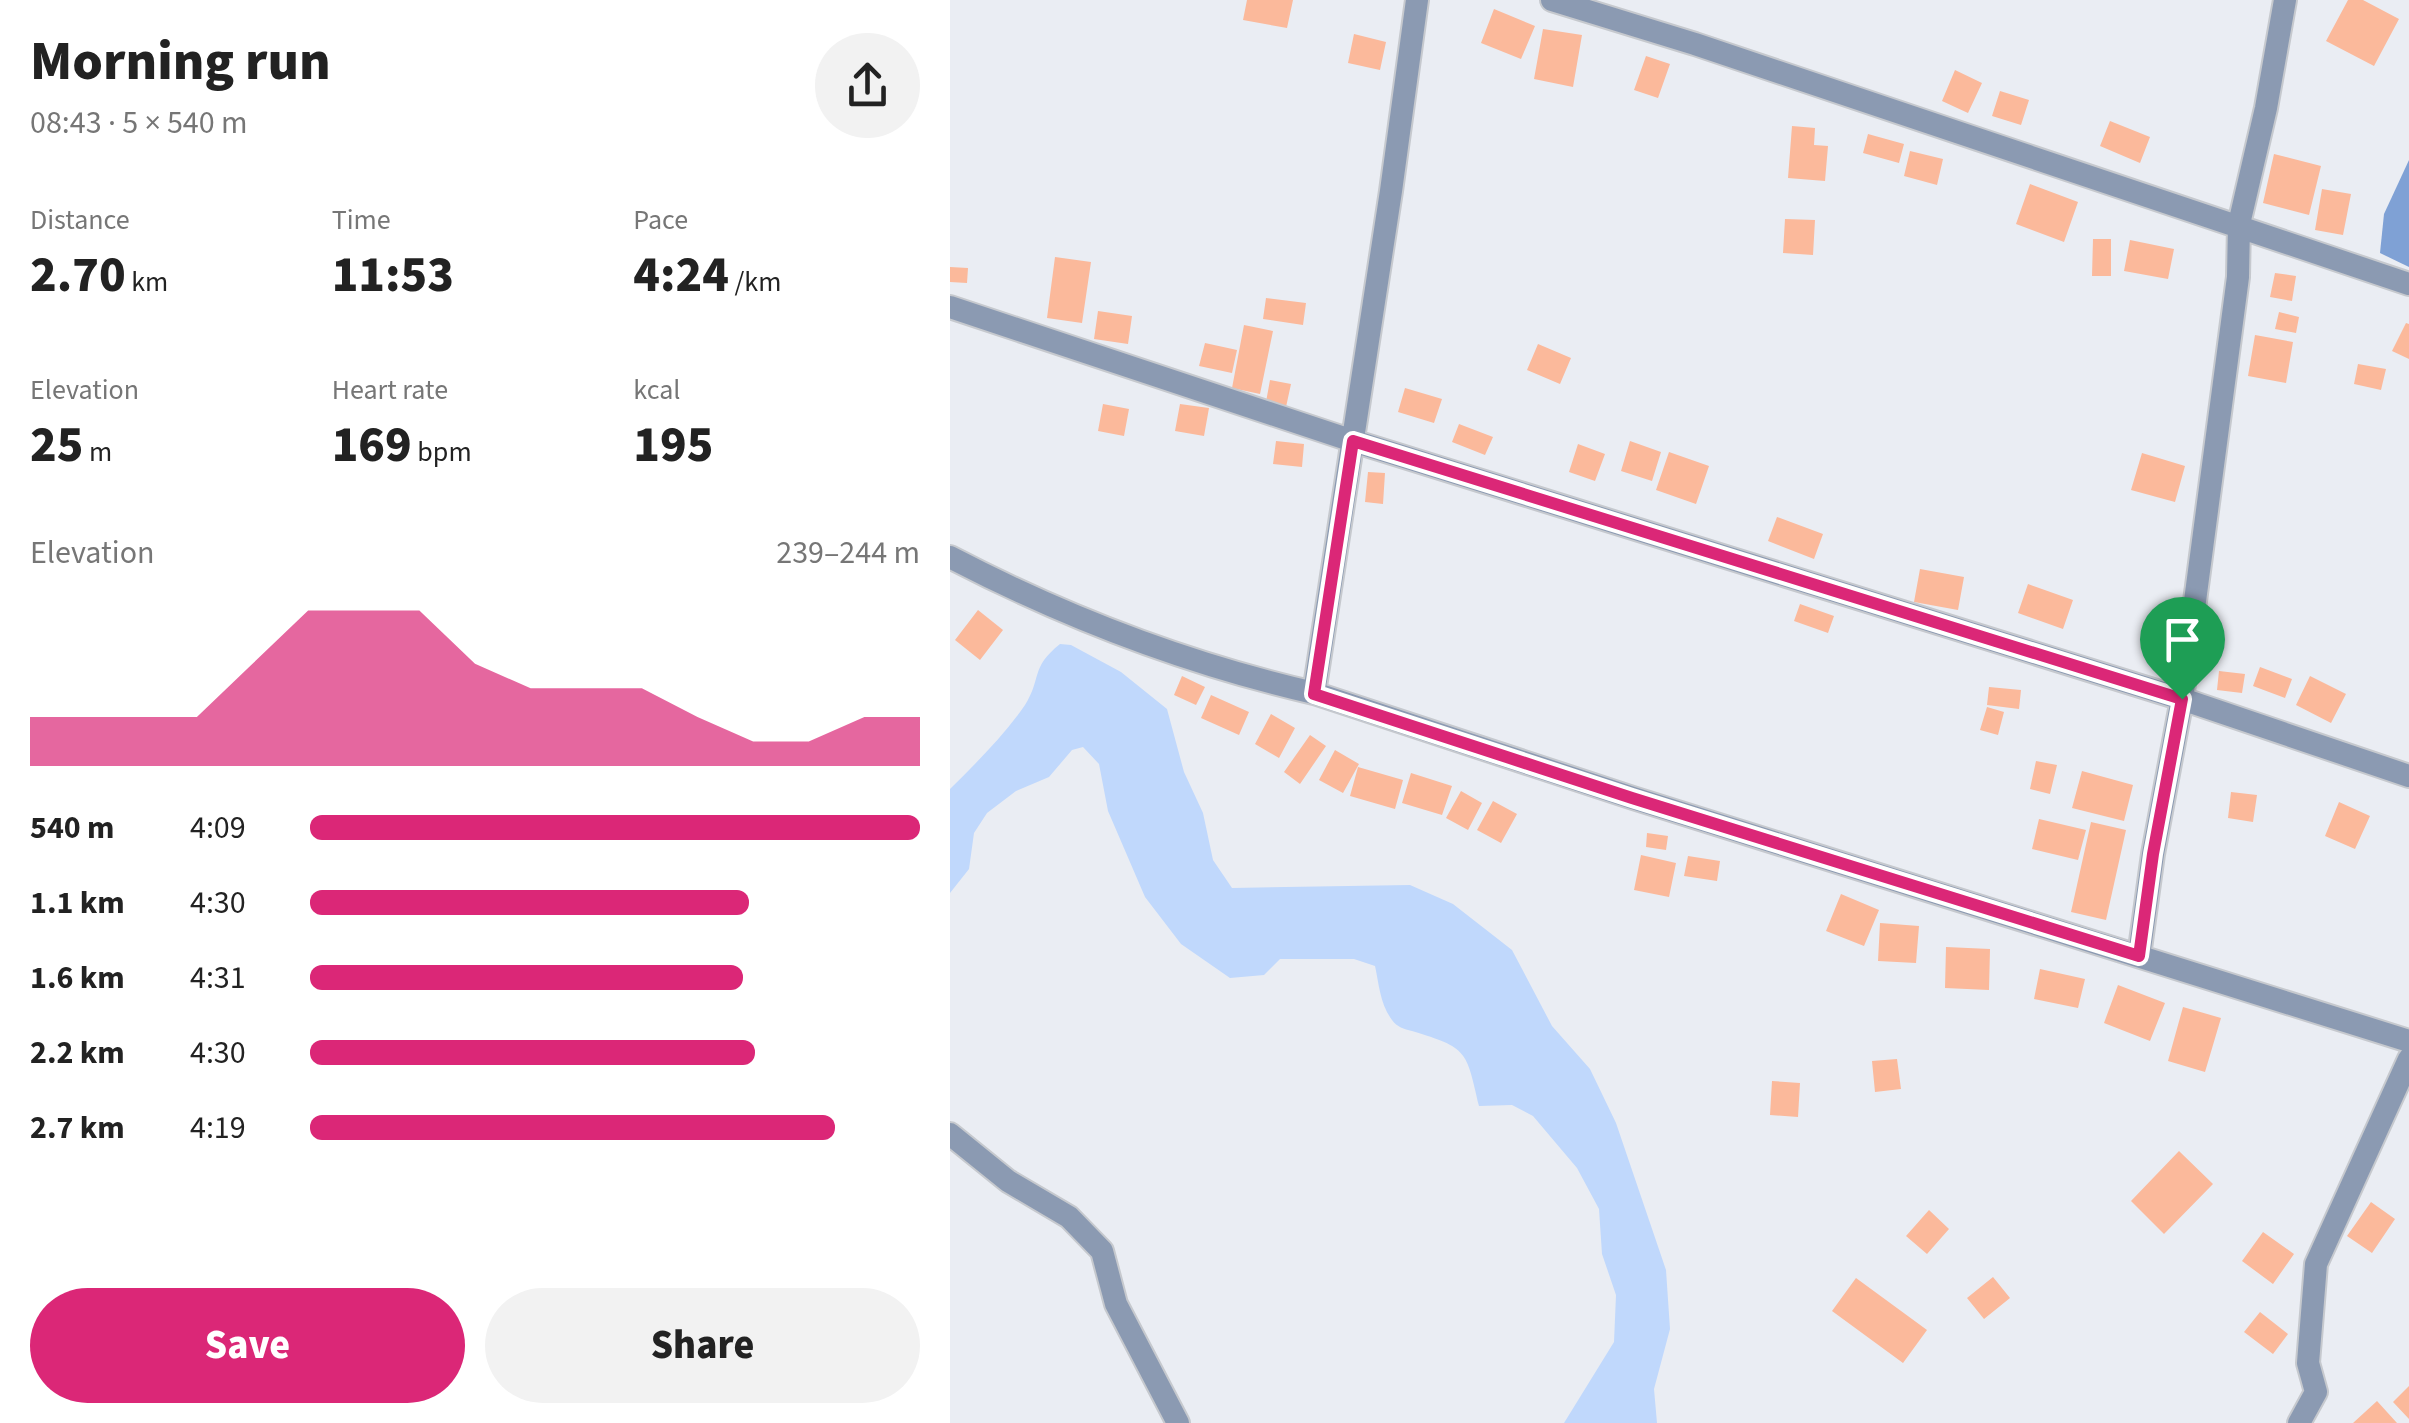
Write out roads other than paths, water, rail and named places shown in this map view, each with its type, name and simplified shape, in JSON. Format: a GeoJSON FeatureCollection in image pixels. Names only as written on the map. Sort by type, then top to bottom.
{"type":"FeatureCollection","features":[{"type":"Feature","properties":{"kind":"street"},"geometry":{"type":"LineString","coordinates":[[1314,694],[1416,0]]}},
{"type":"Feature","properties":{"kind":"street"},"geometry":{"type":"LineString","coordinates":[[1552,0],[2239,224],[2409,284]]}},
{"type":"Feature","properties":{"kind":"street"},"geometry":{"type":"LineString","coordinates":[[2139,956],[2153,854],[2182,699],[2238,277],[2239,224],[2266,108],[2285,0]]}},
{"type":"Feature","properties":{"kind":"street"},"geometry":{"type":"LineString","coordinates":[[950,307],[1353,441],[2182,699],[2409,776]]}},
{"type":"Feature","properties":{"kind":"street"},"geometry":{"type":"LineString","coordinates":[[950,558],[1032,600],[1184,657],[1314,694],[2409,1042]]}},
{"type":"Feature","properties":{"kind":"street"},"geometry":{"type":"LineString","coordinates":[[2300,1423],[2316,1392],[2308,1363],[2316,1264],[2409,1060]]}},
{"type":"Feature","properties":{"kind":"street"},"geometry":{"type":"LineString","coordinates":[[950,1134],[1008,1180],[1070,1217],[1102,1251],[1116,1304],[1178,1423]]}}]}
